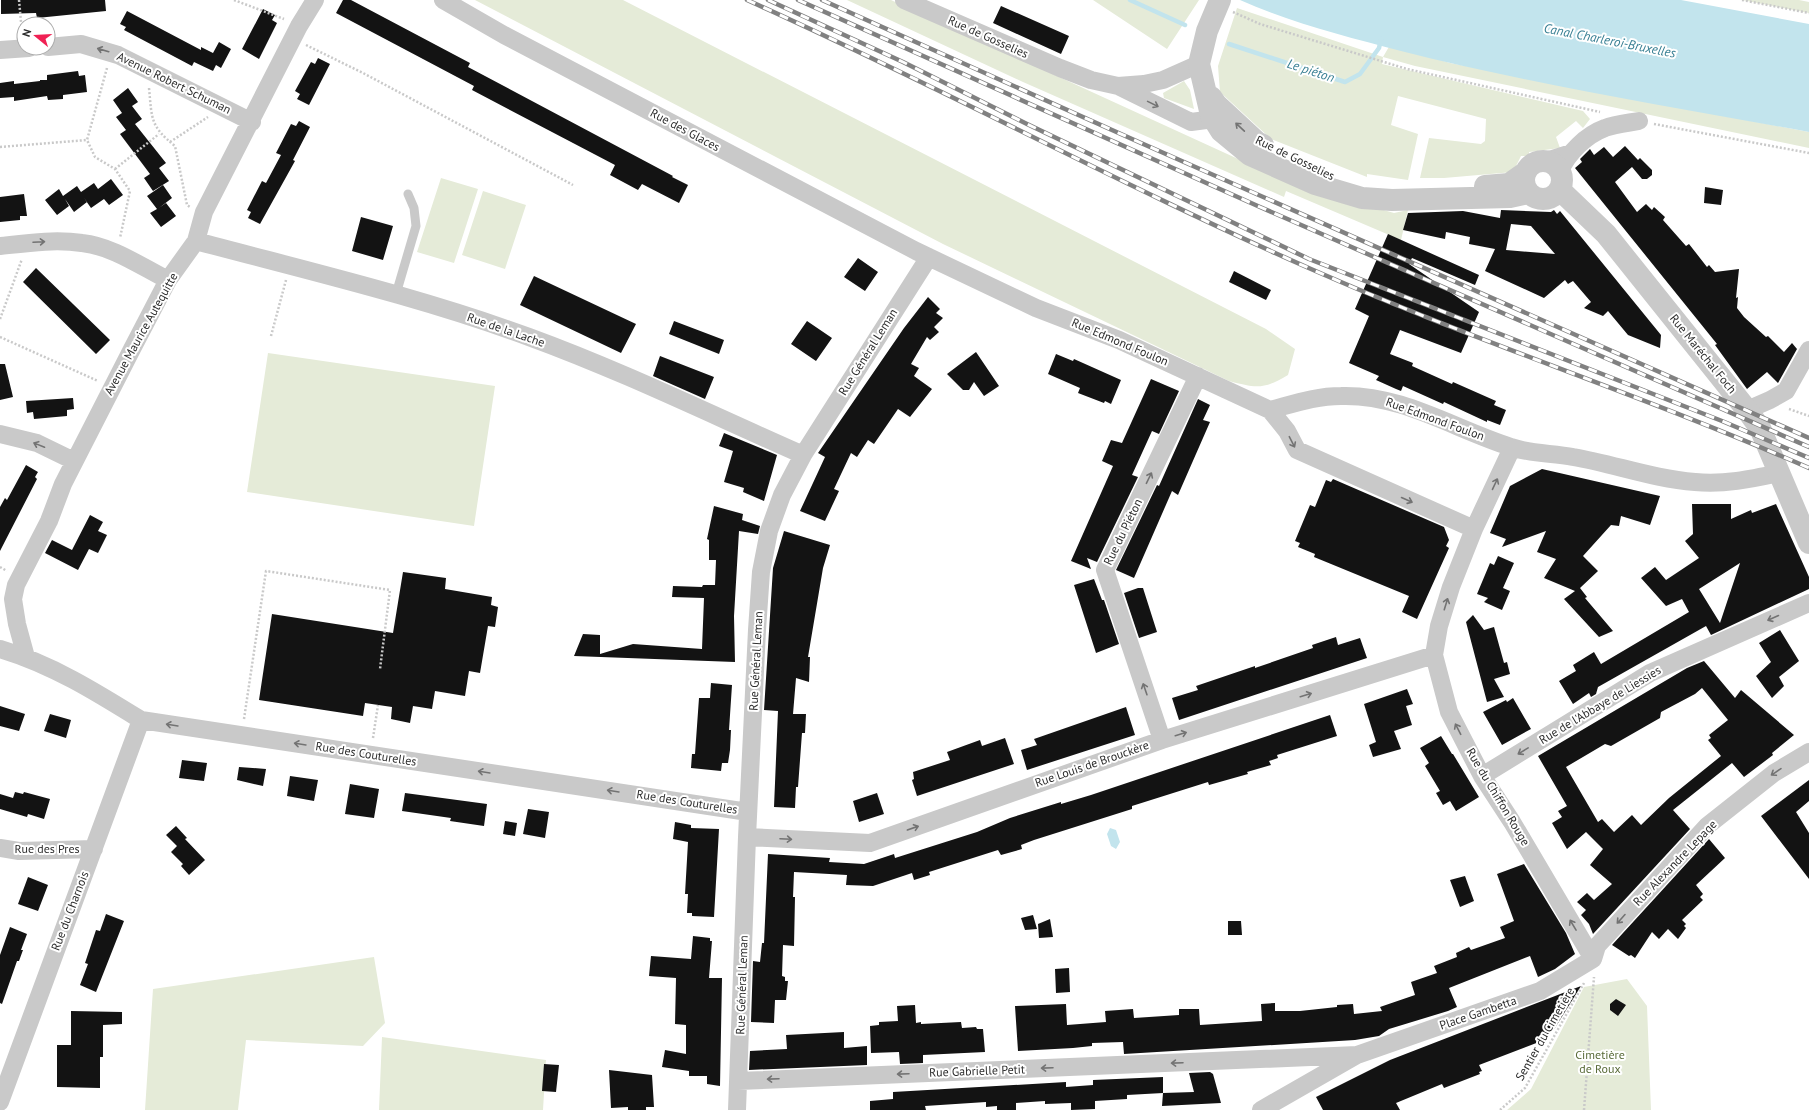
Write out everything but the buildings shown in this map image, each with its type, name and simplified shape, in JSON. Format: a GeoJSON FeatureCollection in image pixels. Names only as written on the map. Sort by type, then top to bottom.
{"type":"FeatureCollection","features":[{"type":"Feature","properties":{"kind":"street","name":"Avenue Maurice Autequitte"},"geometry":{"type":"LineString","coordinates":[[26,657],[17,624],[7,602],[24,566],[49,521],[63,484],[74,461],[168,280],[196,241],[203,217],[296,32],[315,0]]}},
{"type":"Feature","properties":{"kind":"street","name":"Rue des Glaces"},"geometry":{"type":"LineString","coordinates":[[443,0],[504,35],[929,257]]}},
{"type":"Feature","properties":{"kind":"street","name":"Rue de Gosselies"},"geometry":{"type":"LineString","coordinates":[[904,0],[1060,68],[1091,80],[1118,86],[1191,122],[1212,117]]}},
{"type":"Feature","properties":{"kind":"street"},"geometry":{"type":"LineString","coordinates":[[1201,74],[1207,31],[1224,4]]}},
{"type":"Feature","properties":{"kind":"street","name":"Avenue Robert Schuman"},"geometry":{"type":"LineString","coordinates":[[56,46],[81,44],[111,53],[153,72],[252,122]]}},
{"type":"Feature","properties":{"kind":"street"},"geometry":{"type":"LineString","coordinates":[[0,50],[16,49]]}},
{"type":"Feature","properties":{"kind":"street","name":"Rue de Gosselies"},"geometry":{"type":"LineString","coordinates":[[1118,86],[1144,84],[1201,74]]}},
{"type":"Feature","properties":{"kind":"street","name":"Rue de Gosselies"},"geometry":{"type":"LineString","coordinates":[[1201,74],[1212,117],[1220,131],[1250,154],[1315,184],[1362,198],[1400,200],[1510,197],[1527,182]]}},
{"type":"Feature","properties":{"kind":"street","name":"Rue de Gosselies"},"geometry":{"type":"LineString","coordinates":[[1201,74],[1216,104],[1257,142],[1320,172],[1341,180],[1365,186],[1439,188],[1527,182]]}},
{"type":"Feature","properties":{"kind":"street"},"geometry":{"type":"LineString","coordinates":[[1559,169],[1534,163],[1527,182],[1533,197],[1544,200],[1550,198],[1559,169],[1586,140],[1605,128],[1639,121]]}},
{"type":"Feature","properties":{"kind":"street","name":"Rue Maréchal Foch"},"geometry":{"type":"LineString","coordinates":[[1559,169],[1606,234],[1760,428],[1809,543]]}},
{"type":"Feature","properties":{"kind":"street"},"geometry":{"type":"LineString","coordinates":[[0,246],[56,241],[84,243],[116,254],[168,280]]}},
{"type":"Feature","properties":{"kind":"street","name":"Rue de la Lache"},"geometry":{"type":"LineString","coordinates":[[196,241],[396,294],[529,337],[636,381],[803,455]]}},
{"type":"Feature","properties":{"kind":"street","name":"Rue Edmond Foulon"},"geometry":{"type":"LineString","coordinates":[[929,257],[1036,308],[1119,340],[1270,410],[1313,398],[1341,396],[1380,398],[1410,408],[1512,448],[1574,457],[1658,477],[1696,482],[1741,481],[1779,473]]}},
{"type":"Feature","properties":{"kind":"street","name":"Rue Général Leman"},"geometry":{"type":"LineString","coordinates":[[737,1110],[748,812],[761,572],[769,530],[782,495],[803,455],[929,257]]}},
{"type":"Feature","properties":{"kind":"street"},"geometry":{"type":"LineString","coordinates":[[1747,410],[1786,391],[1809,350]]}},
{"type":"Feature","properties":{"kind":"street","name":"Rue du Piéton"},"geometry":{"type":"LineString","coordinates":[[1162,740],[1105,570],[1198,376]]}},
{"type":"Feature","properties":{"kind":"street"},"geometry":{"type":"LineString","coordinates":[[1270,410],[1287,431],[1297,450],[1474,529]]}},
{"type":"Feature","properties":{"kind":"street"},"geometry":{"type":"LineString","coordinates":[[0,434],[37,443],[74,461]]}},
{"type":"Feature","properties":{"kind":"street","name":"Rue du Chiffon Rouge"},"geometry":{"type":"LineString","coordinates":[[1512,448],[1474,529],[1451,587],[1439,626],[1434,656],[1449,712],[1482,776],[1512,822],[1594,966]]}},
{"type":"Feature","properties":{"kind":"street","name":"Rue de l'Abbaye de Liessies"},"geometry":{"type":"LineString","coordinates":[[1482,776],[1650,673],[1809,603]]}},
{"type":"Feature","properties":{"kind":"street","name":"Rue des Couturelles"},"geometry":{"type":"LineString","coordinates":[[0,649],[26,657],[97,693],[141,720],[748,812]]}},
{"type":"Feature","properties":{"kind":"street","name":"Rue Louis de Brouckère"},"geometry":{"type":"LineString","coordinates":[[747,837],[870,843],[1162,740],[1434,656]]}},
{"type":"Feature","properties":{"kind":"street","name":"Rue du Charnois"},"geometry":{"type":"LineString","coordinates":[[0,1102],[141,720]]}},
{"type":"Feature","properties":{"kind":"street","name":"Rue Alexandre Lepage"},"geometry":{"type":"LineString","coordinates":[[1594,966],[1597,946],[1707,826],[1774,773],[1809,752]]}},
{"type":"Feature","properties":{"kind":"street","name":"Rue des Pres"},"geometry":{"type":"LineString","coordinates":[[0,848],[19,851],[94,849]]}},
{"type":"Feature","properties":{"kind":"street","name":"Place Gambetta"},"geometry":{"type":"LineString","coordinates":[[1261,1110],[1357,1055],[1540,991],[1594,966]]}},
{"type":"Feature","properties":{"kind":"street","name":"Place Gambetta"},"geometry":{"type":"LineString","coordinates":[[1216,1061],[1357,1055]]}},
{"type":"Feature","properties":{"kind":"street","name":"Rue Gabrielle Petit"},"geometry":{"type":"LineString","coordinates":[[738,1081],[1216,1061]]}},
{"type":"Feature","properties":{"kind":"lane"},"geometry":{"type":"LineString","coordinates":[[396,294],[416,226],[414,208],[408,194]]}},
{"type":"Feature","properties":{"kind":"path"},"geometry":{"type":"LineString","coordinates":[[19,0],[21,16]]}},
{"type":"Feature","properties":{"kind":"path"},"geometry":{"type":"LineString","coordinates":[[234,0],[296,32],[363,73],[573,185]]}},
{"type":"Feature","properties":{"kind":"path"},"geometry":{"type":"LineString","coordinates":[[1742,0],[1809,13]]}},
{"type":"Feature","properties":{"kind":"path"},"geometry":{"type":"LineString","coordinates":[[1224,4],[1260,24],[1407,69],[1603,113]]}},
{"type":"Feature","properties":{"kind":"path"},"geometry":{"type":"LineString","coordinates":[[111,53],[87,140],[95,157],[115,169],[130,191],[116,254]]}},
{"type":"Feature","properties":{"kind":"path"},"geometry":{"type":"LineString","coordinates":[[153,72],[148,82],[152,118],[159,134],[175,146],[187,205],[203,217]]}},
{"type":"Feature","properties":{"kind":"path"},"geometry":{"type":"LineString","coordinates":[[170,142],[210,116],[219,105]]}},
{"type":"Feature","properties":{"kind":"path"},"geometry":{"type":"LineString","coordinates":[[1639,121],[1809,154]]}},
{"type":"Feature","properties":{"kind":"path"},"geometry":{"type":"LineString","coordinates":[[115,169],[159,134]]}},
{"type":"Feature","properties":{"kind":"path"},"geometry":{"type":"LineString","coordinates":[[0,147],[87,140]]}},
{"type":"Feature","properties":{"kind":"path"},"geometry":{"type":"LineString","coordinates":[[0,319],[27,243]]}},
{"type":"Feature","properties":{"kind":"path"},"geometry":{"type":"LineString","coordinates":[[271,336],[290,266]]}},
{"type":"Feature","properties":{"kind":"path"},"geometry":{"type":"LineString","coordinates":[[0,337],[112,388]]}},
{"type":"Feature","properties":{"kind":"path"},"geometry":{"type":"LineString","coordinates":[[242,735],[266,571],[390,590],[380,669]]}},
{"type":"Feature","properties":{"kind":"path"},"geometry":{"type":"LineString","coordinates":[[370,755],[378,705]]}},
{"type":"Feature","properties":{"kind":"path"},"geometry":{"type":"LineString","coordinates":[[1584,1110],[1594,966]]}},
{"type":"Feature","properties":{"kind":"path","name":"Sentier du Cimetière"},"geometry":{"type":"LineString","coordinates":[[1500,1110],[1525,1088],[1594,966]]}},
{"type":"Feature","properties":{"kind":"green space"},"geometry":{"type":"Polygon","coordinates":[[[475,0],[623,0],[1266,329],[1295,349],[1288,375],[1272,383],[1259,386],[1229,381],[943,244],[475,0]]]}},
{"type":"Feature","properties":{"kind":"green space"},"geometry":{"type":"Polygon","coordinates":[[[847,0],[891,0],[1295,185],[1394,213],[1408,210],[1401,240],[1286,191],[1284,197],[1023,82],[847,0]]]}},
{"type":"Feature","properties":{"kind":"green space"},"geometry":{"type":"Polygon","coordinates":[[[1093,0],[1199,0],[1167,49],[1093,0]]]}},
{"type":"Feature","properties":{"kind":"green space"},"geometry":{"type":"Polygon","coordinates":[[[1742,0],[1799,0],[1809,2],[1809,13],[1742,0]]]}},
{"type":"Feature","properties":{"kind":"green space"},"geometry":{"type":"Polygon","coordinates":[[[1237,8],[1383,57],[1382,64],[1583,111],[1590,119],[1583,128],[1576,121],[1556,137],[1560,148],[1529,152],[1529,156],[1521,156],[1513,172],[1444,178],[1420,178],[1429,138],[1481,144],[1485,141],[1486,119],[1398,96],[1391,125],[1418,134],[1408,180],[1367,174],[1367,177],[1271,139],[1220,92],[1218,66],[1237,8]]]}},
{"type":"Feature","properties":{"kind":"green space"},"geometry":{"type":"Polygon","coordinates":[[[1390,45],[1450,63],[1809,132],[1809,148],[1415,66],[1383,57],[1390,45]]]}},
{"type":"Feature","properties":{"kind":"green space"},"geometry":{"type":"Polygon","coordinates":[[[1184,81],[1190,90],[1194,109],[1164,98],[1163,93],[1184,81]]]}},
{"type":"Feature","properties":{"kind":"green space"},"geometry":{"type":"Polygon","coordinates":[[[441,178],[478,189],[454,263],[417,252],[441,178]]]}},
{"type":"Feature","properties":{"kind":"green space"},"geometry":{"type":"Polygon","coordinates":[[[483,191],[526,205],[505,269],[462,255],[483,191]]]}},
{"type":"Feature","properties":{"kind":"green space"},"geometry":{"type":"Polygon","coordinates":[[[268,353],[495,386],[474,526],[247,492],[268,353]]]}},
{"type":"Feature","properties":{"kind":"green space"},"geometry":{"type":"Polygon","coordinates":[[[374,957],[385,1023],[363,1046],[246,1040],[238,1110],[145,1110],[153,989],[374,957]]]}},
{"type":"Feature","properties":{"kind":"green space","name":"Cimetière de Roux"},"geometry":{"type":"Polygon","coordinates":[[[1627,979],[1647,1006],[1651,1110],[1507,1110],[1531,1089],[1584,987],[1627,979]]]}},
{"type":"Feature","properties":{"kind":"green space"},"geometry":{"type":"Polygon","coordinates":[[[382,1037],[546,1060],[543,1110],[379,1110],[382,1037]]]}},
{"type":"Feature","properties":{"kind":"water","name":"Canal Charleroi-Bruxelles"},"geometry":{"type":"Polygon","coordinates":[[[1240,0],[1681,0],[1809,24],[1809,132],[1604,95],[1451,63],[1319,29],[1279,16],[1240,0]]]}},
{"type":"Feature","properties":{"kind":"water"},"geometry":{"type":"Polygon","coordinates":[[[1110,828],[1116,830],[1120,842],[1116,849],[1111,846],[1107,834],[1110,828]]]}},
{"type":"Feature","properties":{"kind":"waterway","name":"Le piéton"},"geometry":{"type":"LineString","coordinates":[[1130,0],[1185,25]]}},
{"type":"Feature","properties":{"kind":"waterway","name":"Le piéton"},"geometry":{"type":"LineString","coordinates":[[1229,44],[1345,82],[1360,74],[1379,48],[1381,39]]}},
{"type":"Feature","properties":{"kind":"railway"},"geometry":{"type":"LineString","coordinates":[[747,0],[888,66],[1240,237],[1311,269],[1372,295],[1685,417],[1809,468]]}},
{"type":"Feature","properties":{"kind":"railway"},"geometry":{"type":"LineString","coordinates":[[768,0],[903,62],[1027,124],[1309,259],[1722,421],[1809,458]]}},
{"type":"Feature","properties":{"kind":"railway"},"geometry":{"type":"LineString","coordinates":[[798,0],[1260,207],[1809,447]]}},
{"type":"Feature","properties":{"kind":"railway"},"geometry":{"type":"LineString","coordinates":[[822,0],[1141,143],[1809,438]]}}]}
